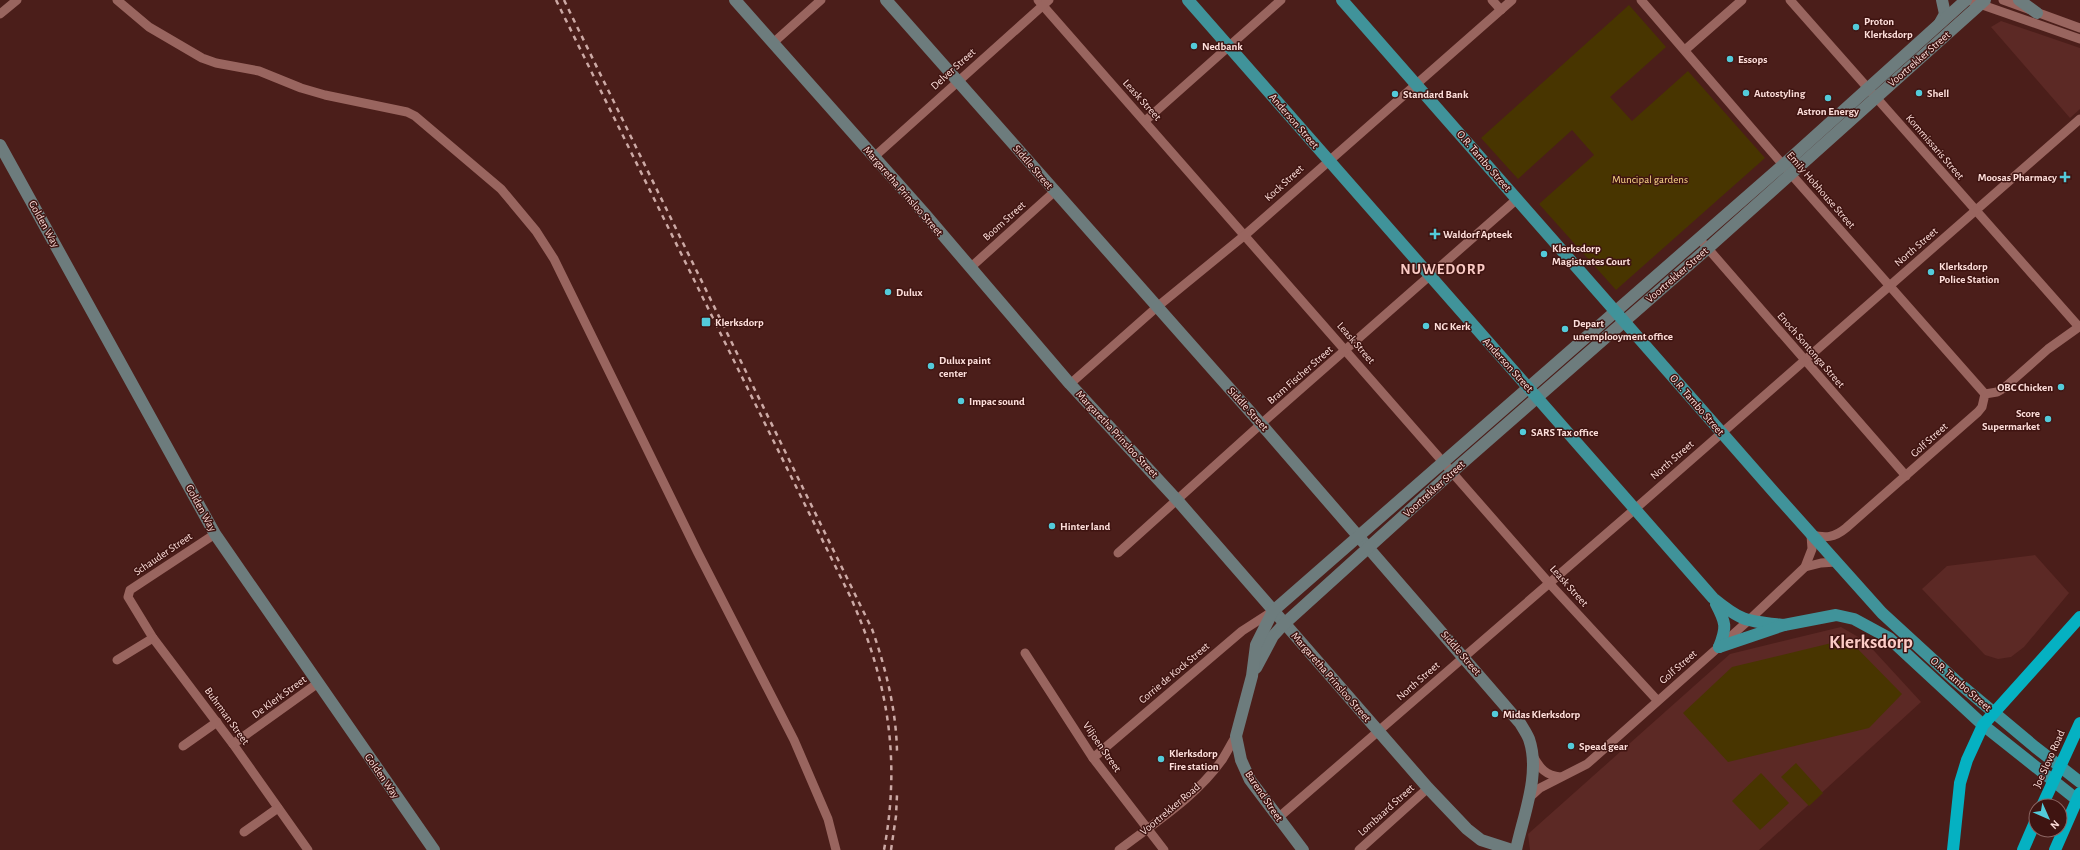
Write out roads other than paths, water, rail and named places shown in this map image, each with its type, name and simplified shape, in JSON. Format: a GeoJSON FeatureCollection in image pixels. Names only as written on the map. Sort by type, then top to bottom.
{"type":"FeatureCollection","features":[{"type":"Feature","properties":{"kind":"highway"},"geometry":{"type":"LineString","coordinates":[[1953,850],[1960,783],[1967,760],[1983,725],[2080,616]]}},
{"type":"Feature","properties":{"kind":"highway","name":"Joe Slovo Road"},"geometry":{"type":"LineString","coordinates":[[2046,798],[2080,723]]}},
{"type":"Feature","properties":{"kind":"highway"},"geometry":{"type":"LineString","coordinates":[[2055,850],[2080,793]]}},
{"type":"Feature","properties":{"kind":"highway"},"geometry":{"type":"LineString","coordinates":[[2023,850],[2028,838]]}},
{"type":"Feature","properties":{"kind":"main road","name":"Anderson Street"},"geometry":{"type":"LineString","coordinates":[[1188,0],[1713,598],[1733,615],[1748,621],[1784,625]]}},
{"type":"Feature","properties":{"kind":"main road","name":"O.R. Tambo Street"},"geometry":{"type":"LineString","coordinates":[[1342,0],[1836,562],[1903,632],[2035,747],[2080,782]]}},
{"type":"Feature","properties":{"kind":"main road"},"geometry":{"type":"LineString","coordinates":[[1713,598],[1725,621],[1726,630],[1719,648]]}},
{"type":"Feature","properties":{"kind":"main road","name":"O.R. Tambo Street"},"geometry":{"type":"LineString","coordinates":[[1784,625],[1836,615],[1854,619],[1871,627],[1889,638],[1983,725],[2080,802]]}},
{"type":"Feature","properties":{"kind":"main road"},"geometry":{"type":"LineString","coordinates":[[1719,648],[1784,625]]}},
{"type":"Feature","properties":{"kind":"street"},"geometry":{"type":"LineString","coordinates":[[0,14],[17,0]]}},
{"type":"Feature","properties":{"kind":"street"},"geometry":{"type":"LineString","coordinates":[[117,0],[149,28],[202,58],[216,64],[259,71],[301,88],[325,95],[406,112],[415,116],[501,189],[536,230],[554,259],[698,553],[794,740],[828,819],[836,850]]}},
{"type":"Feature","properties":{"kind":"street","name":"Margaretha Prinsloo Street"},"geometry":{"type":"LineString","coordinates":[[735,0],[874,157],[1070,384],[1178,500],[1284,624],[1428,788],[1471,833],[1481,840],[1512,850]]}},
{"type":"Feature","properties":{"kind":"street"},"geometry":{"type":"LineString","coordinates":[[773,43],[821,0]]}},
{"type":"Feature","properties":{"kind":"street","name":"Siddle Street"},"geometry":{"type":"LineString","coordinates":[[886,0],[1054,192],[1261,424],[1464,656],[1520,723],[1529,739],[1532,754],[1532,779],[1529,798],[1516,850]]}},
{"type":"Feature","properties":{"kind":"street"},"geometry":{"type":"LineString","coordinates":[[1145,121],[1281,0]]}},
{"type":"Feature","properties":{"kind":"street"},"geometry":{"type":"LineString","coordinates":[[1492,0],[1501,10]]}},
{"type":"Feature","properties":{"kind":"street","name":"Kock Street"},"geometry":{"type":"LineString","coordinates":[[1070,384],[1157,308],[1245,235],[1328,160],[1512,0]]}},
{"type":"Feature","properties":{"kind":"street","name":"Emily Hobhouse Street"},"geometry":{"type":"LineString","coordinates":[[1641,0],[1786,169],[1985,394]]}},
{"type":"Feature","properties":{"kind":"street"},"geometry":{"type":"LineString","coordinates":[[1685,50],[1742,0]]}},
{"type":"Feature","properties":{"kind":"street","name":"Kommissaris Street"},"geometry":{"type":"LineString","coordinates":[[1790,0],[1871,94],[2079,327],[2048,349],[2004,388],[1997,392],[1985,394]]}},
{"type":"Feature","properties":{"kind":"street"},"geometry":{"type":"LineString","coordinates":[[1939,24],[1945,14],[1942,0]]}},
{"type":"Feature","properties":{"kind":"street"},"geometry":{"type":"LineString","coordinates":[[1967,0],[1983,2],[2080,39]]}},
{"type":"Feature","properties":{"kind":"street","name":"Voortrekker Street"},"geometry":{"type":"LineString","coordinates":[[1871,94],[1939,24],[1967,0]]}},
{"type":"Feature","properties":{"kind":"street"},"geometry":{"type":"LineString","coordinates":[[2003,0],[2080,28]]}},
{"type":"Feature","properties":{"kind":"street"},"geometry":{"type":"LineString","coordinates":[[2018,0],[2037,13]]}},
{"type":"Feature","properties":{"kind":"street","name":"Delver Street"},"geometry":{"type":"LineString","coordinates":[[874,157],[1043,2]]}},
{"type":"Feature","properties":{"kind":"street","name":"Leask Street"},"geometry":{"type":"LineString","coordinates":[[1043,2],[1145,121],[1444,460],[1452,472],[1549,582],[1657,700]]}},
{"type":"Feature","properties":{"kind":"street","name":"Voortrekker Street"},"geometry":{"type":"LineString","coordinates":[[1273,611],[1699,238],[1786,169],[1871,94],[1983,2]]}},
{"type":"Feature","properties":{"kind":"street","name":"North Street"},"geometry":{"type":"LineString","coordinates":[[1278,818],[1635,509],[2080,118]]}},
{"type":"Feature","properties":{"kind":"street","name":"Golden Way"},"geometry":{"type":"LineString","coordinates":[[0,145],[215,534],[434,850]]}},
{"type":"Feature","properties":{"kind":"street","name":"Voortrekker Street"},"geometry":{"type":"LineString","coordinates":[[1284,624],[1452,472],[1707,248],[1786,169]]}},
{"type":"Feature","properties":{"kind":"street","name":"Boom Street"},"geometry":{"type":"LineString","coordinates":[[970,268],[1054,192]]}},
{"type":"Feature","properties":{"kind":"street","name":"Bram Fischer Street"},"geometry":{"type":"LineString","coordinates":[[1118,554],[1261,424],[1347,351],[1517,199]]}},
{"type":"Feature","properties":{"kind":"street","name":"Enoch Sontonga Street"},"geometry":{"type":"LineString","coordinates":[[1699,238],[1906,476]]}},
{"type":"Feature","properties":{"kind":"street","name":"Golf Street"},"geometry":{"type":"LineString","coordinates":[[1529,798],[1540,788],[1587,764],[1657,700],[1719,648],[1805,567],[1812,549],[1812,535],[1826,538],[1836,536],[1978,412],[1982,407],[1985,394]]}},
{"type":"Feature","properties":{"kind":"street","name":"Schauder Street"},"geometry":{"type":"LineString","coordinates":[[128,597],[130,590],[215,534]]}},
{"type":"Feature","properties":{"kind":"street"},"geometry":{"type":"LineString","coordinates":[[1805,567],[1821,563],[1836,562]]}},
{"type":"Feature","properties":{"kind":"street","name":"Buhrman Street"},"geometry":{"type":"LineString","coordinates":[[128,597],[154,638],[233,744],[308,850]]}},
{"type":"Feature","properties":{"kind":"street","name":"Voortrekker Road"},"geometry":{"type":"LineString","coordinates":[[1119,850],[1201,784],[1222,760],[1236,736],[1252,676],[1256,645],[1273,611]]}},
{"type":"Feature","properties":{"kind":"street","name":"Corrie de Kock Street"},"geometry":{"type":"LineString","coordinates":[[1093,758],[1242,631],[1273,611]]}},
{"type":"Feature","properties":{"kind":"street","name":"Voortrekker Road"},"geometry":{"type":"LineString","coordinates":[[1252,676],[1273,636],[1284,624]]}},
{"type":"Feature","properties":{"kind":"street"},"geometry":{"type":"LineString","coordinates":[[117,660],[154,638]]}},
{"type":"Feature","properties":{"kind":"street","name":"Viljoen Street"},"geometry":{"type":"LineString","coordinates":[[1025,654],[1093,758],[1164,850]]}},
{"type":"Feature","properties":{"kind":"street","name":"De Klerk Street"},"geometry":{"type":"LineString","coordinates":[[233,744],[318,683]]}},
{"type":"Feature","properties":{"kind":"street"},"geometry":{"type":"LineString","coordinates":[[184,746],[217,722]]}},
{"type":"Feature","properties":{"kind":"street","name":"Barend Street"},"geometry":{"type":"LineString","coordinates":[[1236,736],[1241,760],[1250,780],[1303,850]]}},
{"type":"Feature","properties":{"kind":"street"},"geometry":{"type":"LineString","coordinates":[[1532,754],[1540,768],[1549,776],[1560,777]]}},
{"type":"Feature","properties":{"kind":"street","name":"Lombaard Street"},"geometry":{"type":"LineString","coordinates":[[1359,850],[1428,788]]}},
{"type":"Feature","properties":{"kind":"street"},"geometry":{"type":"LineString","coordinates":[[244,832],[278,808]]}},
{"type":"Feature","properties":{"kind":"railway"},"geometry":{"type":"LineString","coordinates":[[556,0],[850,596],[863,627],[874,658],[888,720],[891,752],[891,784],[889,816],[884,850]]}},
{"type":"Feature","properties":{"kind":"railway"},"geometry":{"type":"LineString","coordinates":[[564,0],[872,629],[882,659],[889,689],[895,720],[897,751]]}},
{"type":"Feature","properties":{"kind":"railway"},"geometry":{"type":"LineString","coordinates":[[891,850],[896,816],[897,795]]}},
{"type":"Feature","properties":{"kind":"place","name":"Proton Klerksdorp"},"geometry":{"type":"Point","coordinates":[1856,27]}},
{"type":"Feature","properties":{"kind":"place","name":"Nedbank"},"geometry":{"type":"Point","coordinates":[1194,46]}},
{"type":"Feature","properties":{"kind":"place","name":"Essops"},"geometry":{"type":"Point","coordinates":[1730,59]}},
{"type":"Feature","properties":{"kind":"place","name":"Autostyling"},"geometry":{"type":"Point","coordinates":[1746,93]}},
{"type":"Feature","properties":{"kind":"place","name":"Shell"},"geometry":{"type":"Point","coordinates":[1919,93]}},
{"type":"Feature","properties":{"kind":"place","name":"Standard Bank"},"geometry":{"type":"Point","coordinates":[1395,94]}},
{"type":"Feature","properties":{"kind":"place","name":"Astron Energy"},"geometry":{"type":"Point","coordinates":[1828,98]}},
{"type":"Feature","properties":{"kind":"place","name":"Moosas Pharmacy"},"geometry":{"type":"Point","coordinates":[2065,177]}},
{"type":"Feature","properties":{"kind":"place","name":"Waldorf Apteek"},"geometry":{"type":"Point","coordinates":[1435,234]}},
{"type":"Feature","properties":{"kind":"place","name":"Klerksdorp Magistrates Court"},"geometry":{"type":"Point","coordinates":[1544,254]}},
{"type":"Feature","properties":{"kind":"place","name":"Klerksdorp Police Station"},"geometry":{"type":"Point","coordinates":[1931,272]}},
{"type":"Feature","properties":{"kind":"place","name":"Dulux"},"geometry":{"type":"Point","coordinates":[888,292]}},
{"type":"Feature","properties":{"kind":"place","name":"Klerksdorp"},"geometry":{"type":"Point","coordinates":[706,322]}},
{"type":"Feature","properties":{"kind":"place","name":"NG Kerk"},"geometry":{"type":"Point","coordinates":[1426,326]}},
{"type":"Feature","properties":{"kind":"place","name":"Depart unemplooyment office"},"geometry":{"type":"Point","coordinates":[1565,329]}},
{"type":"Feature","properties":{"kind":"place","name":"Dulux paint center"},"geometry":{"type":"Point","coordinates":[931,366]}},
{"type":"Feature","properties":{"kind":"place","name":"OBC Chicken"},"geometry":{"type":"Point","coordinates":[2061,387]}},
{"type":"Feature","properties":{"kind":"place","name":"Impac sound"},"geometry":{"type":"Point","coordinates":[961,401]}},
{"type":"Feature","properties":{"kind":"place","name":"Score Supermarket"},"geometry":{"type":"Point","coordinates":[2048,419]}},
{"type":"Feature","properties":{"kind":"place","name":"SARS Tax office"},"geometry":{"type":"Point","coordinates":[1523,432]}},
{"type":"Feature","properties":{"kind":"place","name":"Hinter land"},"geometry":{"type":"Point","coordinates":[1052,526]}},
{"type":"Feature","properties":{"kind":"place","name":"Midas Klerksdorp"},"geometry":{"type":"Point","coordinates":[1495,714]}},
{"type":"Feature","properties":{"kind":"place","name":"Spead gear"},"geometry":{"type":"Point","coordinates":[1571,746]}},
{"type":"Feature","properties":{"kind":"place","name":"Klerksdorp Fire station"},"geometry":{"type":"Point","coordinates":[1161,759]}},
{"type":"Feature","properties":{"kind":"district","name":"NUWEDORP"},"geometry":{"type":"Point","coordinates":[1443,269]}},
{"type":"Feature","properties":{"kind":"district","name":"Klerksdorp"},"geometry":{"type":"Point","coordinates":[1871,642]}},
{"type":"Feature","properties":{"kind":"park label","name":"Muncipal gardens"},"geometry":{"type":"Point","coordinates":[1650,179]}}]}
